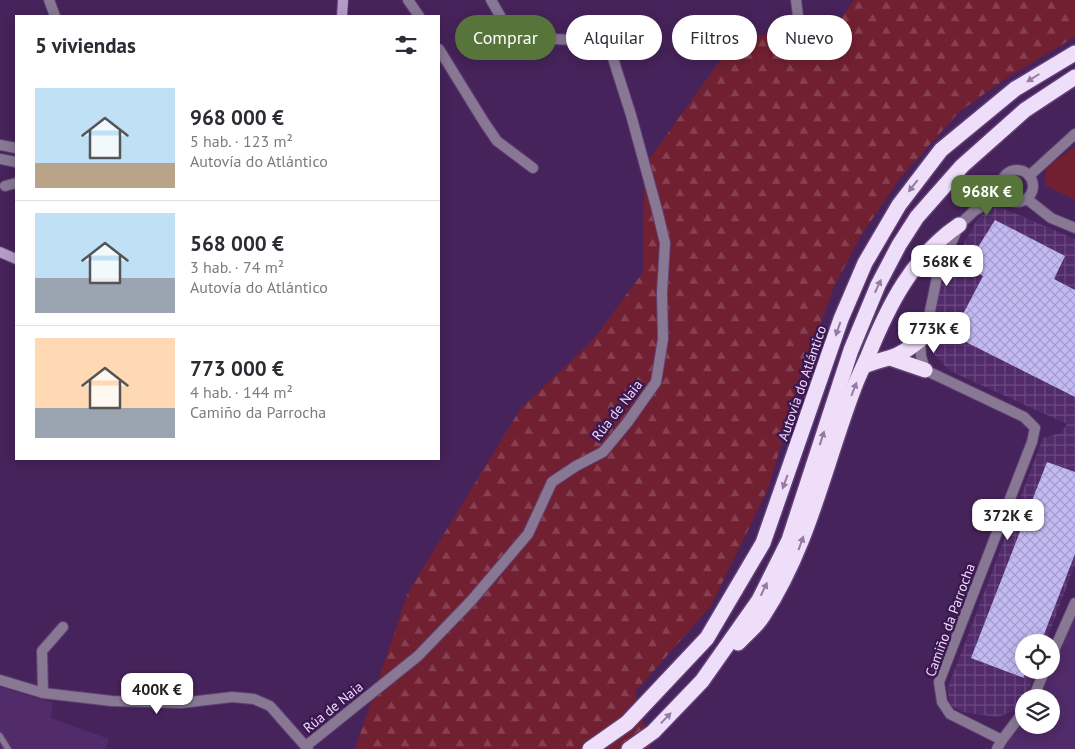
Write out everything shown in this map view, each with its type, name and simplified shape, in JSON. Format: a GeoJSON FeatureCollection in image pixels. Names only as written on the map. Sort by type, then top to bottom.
{"type":"FeatureCollection","features":[{"type":"Feature","properties":{"kind":"highway","name":"Autovía do Atlántico"},"geometry":{"type":"LineString","coordinates":[[590,749],[627,723],[707,638],[763,543],[841,319],[865,263],[898,205],[941,150],[1015,89],[1075,52]]}},
{"type":"Feature","properties":{"kind":"highway"},"geometry":{"type":"LineString","coordinates":[[702,681],[759,600],[788,540],[851,350],[878,285],[899,245],[917,217],[962,166],[1025,110],[1075,77]]}},
{"type":"Feature","properties":{"kind":"highway"},"geometry":{"type":"LineString","coordinates":[[629,749],[653,732],[762,618],[780,589],[797,554],[854,388],[889,308],[910,272],[930,248],[959,225]]}},
{"type":"Feature","properties":{"kind":"highway"},"geometry":{"type":"LineString","coordinates":[[864,366],[908,350],[920,340]]}},
{"type":"Feature","properties":{"kind":"highway"},"geometry":{"type":"LineString","coordinates":[[890,358],[925,370]]}},
{"type":"Feature","properties":{"kind":"main road"},"geometry":{"type":"LineString","coordinates":[[342,15],[343,0]]}},
{"type":"Feature","properties":{"kind":"main road"},"geometry":{"type":"LineString","coordinates":[[0,252],[15,259]]}},
{"type":"Feature","properties":{"kind":"street"},"geometry":{"type":"LineString","coordinates":[[49,0],[55,15]]}},
{"type":"Feature","properties":{"kind":"street"},"geometry":{"type":"LineString","coordinates":[[408,0],[417,15]]}},
{"type":"Feature","properties":{"kind":"street","name":"Rúa de Naia"},"geometry":{"type":"LineString","coordinates":[[307,748],[418,656],[451,622],[528,534],[552,482],[576,466],[603,452],[627,423],[656,382],[663,339],[662,294],[665,243],[633,124],[610,49],[599,41],[530,38],[518,33],[502,18],[491,0]]}},
{"type":"Feature","properties":{"kind":"street"},"geometry":{"type":"LineString","coordinates":[[796,0],[797,15]]}},
{"type":"Feature","properties":{"kind":"street"},"geometry":{"type":"LineString","coordinates":[[440,51],[497,141],[534,168]]}},
{"type":"Feature","properties":{"kind":"street"},"geometry":{"type":"LineString","coordinates":[[1029,176],[1075,134]]}},
{"type":"Feature","properties":{"kind":"street"},"geometry":{"type":"LineString","coordinates":[[0,145],[15,148]]}},
{"type":"Feature","properties":{"kind":"street"},"geometry":{"type":"LineString","coordinates":[[0,159],[15,162]]}},
{"type":"Feature","properties":{"kind":"street"},"geometry":{"type":"LineString","coordinates":[[1015,170],[1023,171],[1029,176],[1033,180],[1034,188],[1032,194],[1027,199],[1018,202],[1002,194],[1000,185],[1007,173],[1015,170]]}},
{"type":"Feature","properties":{"kind":"street"},"geometry":{"type":"LineString","coordinates":[[5,186],[15,183]]}},
{"type":"Feature","properties":{"kind":"street"},"geometry":{"type":"LineString","coordinates":[[925,370],[921,356],[920,340],[927,326],[937,277],[959,225],[974,211],[1002,194]]}},
{"type":"Feature","properties":{"kind":"street"},"geometry":{"type":"LineString","coordinates":[[1027,199],[1051,218],[1075,228]]}},
{"type":"Feature","properties":{"kind":"street","name":"Camiño da Parrocha"},"geometry":{"type":"LineString","coordinates":[[925,370],[1024,417],[1035,428],[1032,442],[939,682],[942,702],[950,714],[999,745],[1015,723]]}},
{"type":"Feature","properties":{"kind":"street"},"geometry":{"type":"LineString","coordinates":[[1060,637],[1075,603]]}},
{"type":"Feature","properties":{"kind":"street"},"geometry":{"type":"LineString","coordinates":[[43,693],[42,651],[63,628]]}},
{"type":"Feature","properties":{"kind":"street"},"geometry":{"type":"LineString","coordinates":[[0,680],[43,693],[112,701],[181,703],[232,697],[254,699],[270,706],[307,748]]}},
{"type":"Feature","properties":{"kind":"lane"},"geometry":{"type":"LineString","coordinates":[[0,736],[8,749]]}},
{"type":"Feature","properties":{"kind":"shaded area"},"geometry":{"type":"Polygon","coordinates":[[[1000,207],[1075,239],[1075,564],[1049,634],[1015,634],[1015,679],[1033,679],[1029,689],[1015,689],[1015,710],[998,717],[961,712],[951,705],[947,690],[1043,438],[1061,433],[1067,424],[950,371],[933,353],[931,326],[942,283],[977,220],[988,209],[1000,207]]]}},
{"type":"Feature","properties":{"kind":"shaded area"},"geometry":{"type":"Polygon","coordinates":[[[1075,603],[1075,749],[997,749],[1015,724],[1015,734],[1060,734],[1060,689],[1037,689],[1041,679],[1060,679],[1060,637],[1075,603]]]}},
{"type":"Feature","properties":{"kind":"shaded area"},"geometry":{"type":"Polygon","coordinates":[[[0,687],[53,703],[51,718],[109,739],[106,749],[0,749],[0,687]]]}},
{"type":"Feature","properties":{"kind":"green space"},"geometry":{"type":"Polygon","coordinates":[[[854,0],[1075,0],[1075,37],[1005,79],[959,112],[900,178],[860,237],[833,289],[800,382],[768,489],[711,606],[635,692],[650,749],[355,749],[407,595],[412,586],[521,408],[593,340],[643,272],[644,166],[721,60],[757,60],[757,36],[767,34],[767,60],[852,60],[852,15],[844,15],[854,0]]]}},
{"type":"Feature","properties":{"kind":"green space"},"geometry":{"type":"Polygon","coordinates":[[[1075,147],[1075,200],[1045,185],[1046,167],[1075,147]]]}},
{"type":"Feature","properties":{"kind":"building"},"geometry":{"type":"Polygon","coordinates":[[[995,220],[1065,256],[1054,279],[1075,290],[1075,397],[952,335],[983,276],[972,269],[970,260],[995,220]]]}},
{"type":"Feature","properties":{"kind":"building"},"geometry":{"type":"Polygon","coordinates":[[[1047,462],[1075,472],[1075,554],[1044,634],[1015,634],[1015,675],[971,658],[1047,462]]]}}]}
